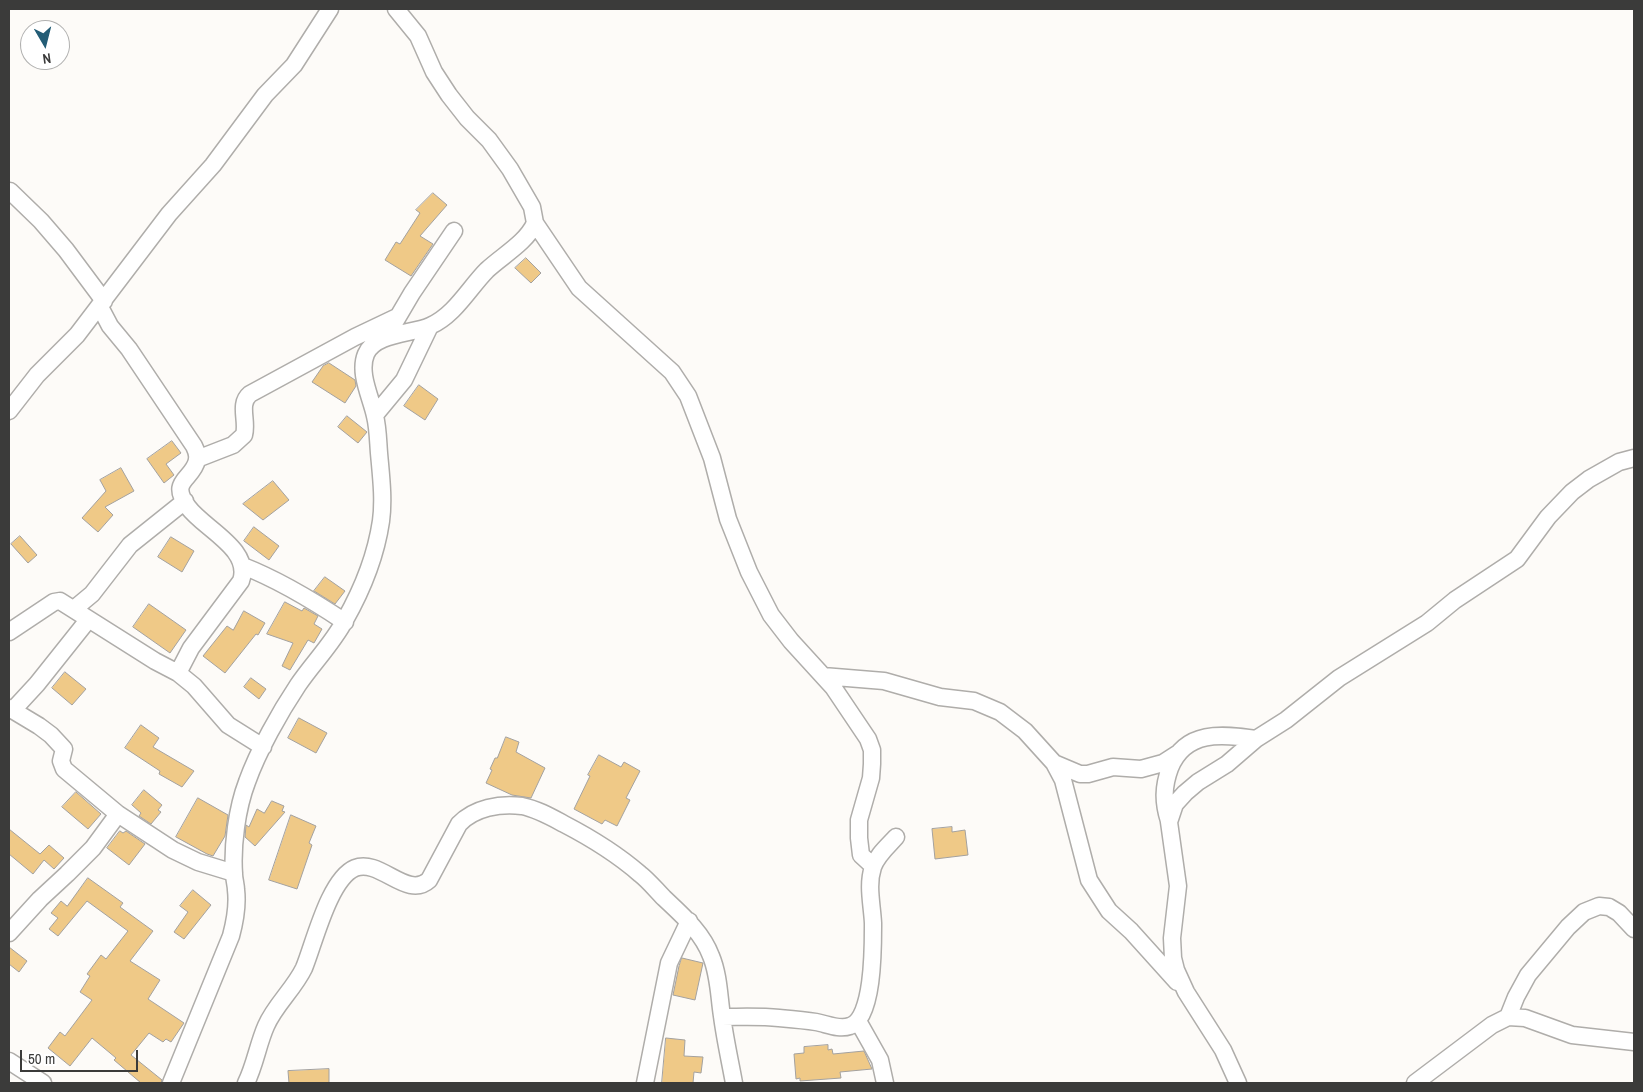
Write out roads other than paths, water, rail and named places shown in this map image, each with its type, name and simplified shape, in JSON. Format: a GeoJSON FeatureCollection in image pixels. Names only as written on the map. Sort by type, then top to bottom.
{"type":"FeatureCollection","features":[{"type":"Feature","properties":{"kind":"street"},"geometry":{"type":"LineString","coordinates":[[9,411],[37,375],[77,335],[169,214],[213,165],[265,95],[294,65],[330,9]]}},
{"type":"Feature","properties":{"kind":"street"},"geometry":{"type":"LineString","coordinates":[[396,9],[418,36]]}},
{"type":"Feature","properties":{"kind":"street"},"geometry":{"type":"LineString","coordinates":[[411,9],[418,36],[434,72],[449,96],[489,140],[510,169],[532,207],[535,223],[579,288],[672,372],[688,396],[712,458],[728,519],[748,572],[771,615],[790,641],[823,676],[868,739],[872,750],[871,778],[859,820],[859,838],[861,855],[873,866]]}},
{"type":"Feature","properties":{"kind":"street"},"geometry":{"type":"LineString","coordinates":[[10,191],[41,220],[66,250],[102,304],[110,326],[134,357],[194,446],[198,459]]}},
{"type":"Feature","properties":{"kind":"street"},"geometry":{"type":"LineString","coordinates":[[171,1083],[232,936],[237,908],[234,873],[236,835],[240,807],[247,782],[277,718],[298,684],[345,622],[363,583],[375,550],[381,520],[382,490],[375,415],[369,396],[364,363],[366,354],[370,347],[386,338],[430,326],[439,321],[463,300],[488,269],[529,234],[535,223]]}},
{"type":"Feature","properties":{"kind":"street"},"geometry":{"type":"LineString","coordinates":[[386,338],[397,317],[454,231]]}},
{"type":"Feature","properties":{"kind":"street"},"geometry":{"type":"LineString","coordinates":[[178,672],[195,642],[241,580],[243,574],[243,566],[235,551],[188,507],[182,494],[182,482],[198,459],[232,445],[244,435],[246,426],[244,403],[245,398],[250,394],[355,337],[397,317]]}},
{"type":"Feature","properties":{"kind":"street"},"geometry":{"type":"LineString","coordinates":[[375,415],[404,380],[430,326]]}},
{"type":"Feature","properties":{"kind":"street"},"geometry":{"type":"LineString","coordinates":[[1169,822],[1175,804],[1198,782],[1228,764],[1256,738],[1286,720],[1339,678],[1427,623],[1460,596],[1517,559],[1548,517],[1572,492],[1589,479],[1619,462],[1634,458]]}},
{"type":"Feature","properties":{"kind":"street"},"geometry":{"type":"LineString","coordinates":[[74,609],[92,594],[130,545],[185,501]]}},
{"type":"Feature","properties":{"kind":"street"},"geometry":{"type":"LineString","coordinates":[[243,566],[267,575],[345,622]]}},
{"type":"Feature","properties":{"kind":"street"},"geometry":{"type":"LineString","coordinates":[[9,632],[54,602],[60,601],[88,620],[178,672],[194,686],[228,725],[263,747]]}},
{"type":"Feature","properties":{"kind":"street"},"geometry":{"type":"LineString","coordinates":[[88,620],[37,684],[11,709],[51,735],[64,749],[62,760],[64,769],[118,814],[174,850],[198,862],[234,873]]}},
{"type":"Feature","properties":{"kind":"street"},"geometry":{"type":"LineString","coordinates":[[823,676],[884,681],[940,697],[974,701],[1000,712],[1026,732],[1054,763],[1063,780],[1089,880],[1109,911],[1131,931],[1186,992]]}},
{"type":"Feature","properties":{"kind":"street"},"geometry":{"type":"LineString","coordinates":[[1054,763],[1080,774],[1088,774],[1113,767],[1141,769],[1163,763],[1177,754],[1185,745],[1205,738],[1234,735],[1256,738]]}},
{"type":"Feature","properties":{"kind":"street"},"geometry":{"type":"LineString","coordinates":[[1177,754],[1164,786],[1164,799],[1178,886],[1172,938],[1173,958],[1186,992],[1223,1050],[1238,1083]]}},
{"type":"Feature","properties":{"kind":"street"},"geometry":{"type":"LineString","coordinates":[[246,1083],[266,1024],[296,983],[304,968],[325,910],[347,872],[355,868],[366,867],[376,869],[410,885],[418,886],[424,884],[459,824],[466,817],[479,811],[504,806],[524,807],[544,814],[576,830],[613,853],[640,874],[689,921],[712,957],[734,1083]]}},
{"type":"Feature","properties":{"kind":"street"},"geometry":{"type":"LineString","coordinates":[[9,933],[40,899],[93,848],[118,814]]}},
{"type":"Feature","properties":{"kind":"street"},"geometry":{"type":"LineString","coordinates":[[722,1017],[780,1018],[839,1027],[849,1026],[858,1021],[866,1002],[872,966],[873,922],[870,887],[873,866],[878,857],[896,837]]}},
{"type":"Feature","properties":{"kind":"street"},"geometry":{"type":"LineString","coordinates":[[1508,1017],[1528,975],[1568,927],[1584,912],[1598,906],[1609,907],[1619,912],[1634,929]]}},
{"type":"Feature","properties":{"kind":"street"},"geometry":{"type":"LineString","coordinates":[[645,1083],[669,963],[689,921]]}},
{"type":"Feature","properties":{"kind":"street"},"geometry":{"type":"LineString","coordinates":[[1415,1083],[1492,1025],[1508,1017],[1526,1018],[1572,1035],[1634,1042]]}},
{"type":"Feature","properties":{"kind":"street"},"geometry":{"type":"LineString","coordinates":[[858,1021],[880,1060],[885,1083]]}},
{"type":"Feature","properties":{"kind":"street"},"geometry":{"type":"LineString","coordinates":[[9,1061],[43,1083]]}}]}
